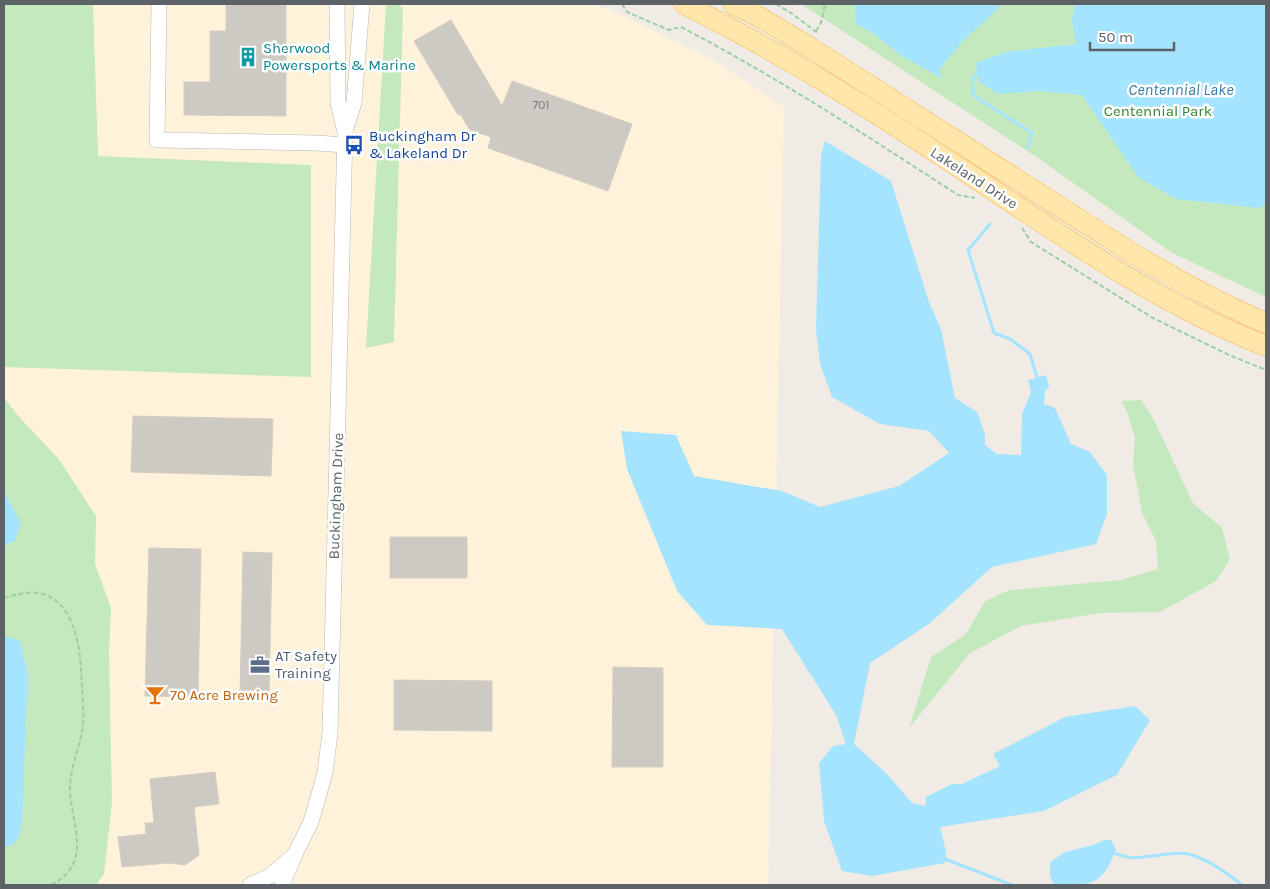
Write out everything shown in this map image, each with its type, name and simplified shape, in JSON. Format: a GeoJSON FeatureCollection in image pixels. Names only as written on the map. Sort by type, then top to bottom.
{"type":"FeatureCollection","features":[{"type":"Feature","properties":{"kind":"main road","name":"Lakeland Drive"},"geometry":{"type":"LineString","coordinates":[[684,4],[744,34],[814,75],[1163,298],[1266,346]]}},
{"type":"Feature","properties":{"kind":"main road","name":"Lakeland Drive"},"geometry":{"type":"LineString","coordinates":[[733,4],[761,18],[811,48],[1135,255],[1187,285],[1266,323]]}},
{"type":"Feature","properties":{"kind":"street"},"geometry":{"type":"LineString","coordinates":[[159,4],[157,140],[316,143],[345,139]]}},
{"type":"Feature","properties":{"kind":"street","name":"Buckingham Drive"},"geometry":{"type":"LineString","coordinates":[[282,885],[311,822],[326,773],[330,733],[345,139],[338,102],[337,4]]}},
{"type":"Feature","properties":{"kind":"street","name":"Buckingham Drive"},"geometry":{"type":"LineString","coordinates":[[345,139],[354,103],[362,4]]}},
{"type":"Feature","properties":{"kind":"street","name":"Buckingham Drive"},"geometry":{"type":"LineString","coordinates":[[250,885],[270,876],[295,854]]}},
{"type":"Feature","properties":{"kind":"path"},"geometry":{"type":"LineString","coordinates":[[622,4],[628,12],[668,30],[681,27],[738,57],[804,96],[958,195],[976,198]]}},
{"type":"Feature","properties":{"kind":"path"},"geometry":{"type":"LineString","coordinates":[[816,31],[824,16],[825,4]]}},
{"type":"Feature","properties":{"kind":"path"},"geometry":{"type":"LineString","coordinates":[[1021,227],[1030,242],[1153,318],[1229,355],[1266,370]]}},
{"type":"Feature","properties":{"kind":"path"},"geometry":{"type":"LineString","coordinates":[[4,598],[38,592],[55,600],[70,618],[76,633],[79,650],[84,715],[70,788],[76,852],[70,868],[63,877],[50,885]]}},
{"type":"Feature","properties":{"kind":"shaded area"},"geometry":{"type":"Polygon","coordinates":[[[4,4],[589,4],[609,9],[714,60],[784,107],[768,885],[4,885],[4,4]]]}},
{"type":"Feature","properties":{"kind":"green space"},"geometry":{"type":"Polygon","coordinates":[[[4,4],[93,4],[98,156],[311,165],[311,377],[4,367],[4,4]]]}},
{"type":"Feature","properties":{"kind":"green space"},"geometry":{"type":"Polygon","coordinates":[[[386,4],[399,4],[403,10],[394,342],[366,348],[386,4]]]}},
{"type":"Feature","properties":{"kind":"green space","name":"Centennial Park"},"geometry":{"type":"Polygon","coordinates":[[[801,4],[1266,4],[1266,297],[1172,253],[1038,158],[801,4]]]}},
{"type":"Feature","properties":{"kind":"green space"},"geometry":{"type":"Polygon","coordinates":[[[4,398],[58,458],[96,516],[95,564],[111,608],[109,651],[112,802],[104,874],[96,885],[4,885],[4,398]]]}},
{"type":"Feature","properties":{"kind":"green space"},"geometry":{"type":"Polygon","coordinates":[[[1141,400],[1153,418],[1193,503],[1222,528],[1230,559],[1216,581],[1160,612],[1100,613],[1021,626],[970,653],[909,728],[931,657],[966,634],[985,601],[1010,590],[1121,580],[1158,569],[1156,541],[1142,513],[1133,464],[1135,438],[1122,401],[1141,400]]]}},
{"type":"Feature","properties":{"kind":"water"},"geometry":{"type":"Polygon","coordinates":[[[855,4],[1003,4],[962,42],[939,70],[942,78],[903,57],[874,34],[856,24],[855,4]]]}},
{"type":"Feature","properties":{"kind":"water","name":"Centennial Lake"},"geometry":{"type":"Polygon","coordinates":[[[1075,4],[1266,4],[1266,204],[1258,208],[1176,199],[1139,178],[1082,95],[1040,91],[998,94],[978,81],[976,63],[1006,52],[1076,44],[1072,20],[1075,4]]]}},
{"type":"Feature","properties":{"kind":"water"},"geometry":{"type":"Polygon","coordinates":[[[825,141],[891,181],[929,302],[941,329],[955,398],[977,412],[985,434],[985,445],[997,454],[1021,455],[1022,414],[1031,392],[1028,380],[1046,375],[1049,386],[1045,392],[1044,404],[1055,408],[1071,444],[1090,452],[1107,475],[1107,514],[1096,544],[992,567],[930,623],[870,663],[854,744],[888,775],[912,803],[925,806],[926,797],[952,784],[962,784],[1000,766],[993,754],[1065,717],[1135,706],[1150,720],[1117,775],[1044,811],[940,827],[946,852],[945,863],[872,876],[842,871],[824,821],[819,763],[833,746],[846,744],[836,715],[782,629],[707,625],[677,591],[627,469],[621,431],[676,435],[694,476],[782,491],[820,507],[899,486],[949,453],[929,431],[880,424],[832,397],[820,364],[816,329],[821,155],[825,141]]]}},
{"type":"Feature","properties":{"kind":"water"},"geometry":{"type":"Polygon","coordinates":[[[4,492],[21,523],[15,541],[4,546],[4,492]]]}},
{"type":"Feature","properties":{"kind":"water"},"geometry":{"type":"Polygon","coordinates":[[[4,637],[20,641],[27,669],[27,698],[22,821],[16,841],[4,847],[4,637]]]}},
{"type":"Feature","properties":{"kind":"water"},"geometry":{"type":"Polygon","coordinates":[[[1104,840],[1111,840],[1116,849],[1106,871],[1100,877],[1086,884],[1054,885],[1050,876],[1050,862],[1065,852],[1093,845],[1104,840]]]}},
{"type":"Feature","properties":{"kind":"building","name":"Sherwood Powersports & Marine"},"geometry":{"type":"Polygon","coordinates":[[[226,4],[286,4],[286,116],[184,115],[184,82],[210,82],[210,31],[226,31],[226,4]]]}},
{"type":"Feature","properties":{"kind":"building"},"geometry":{"type":"Polygon","coordinates":[[[451,20],[502,106],[512,81],[632,124],[608,191],[488,148],[491,137],[470,130],[460,114],[458,115],[414,41],[451,20]]]}},
{"type":"Feature","properties":{"kind":"building"},"geometry":{"type":"Polygon","coordinates":[[[133,416],[273,419],[271,476],[131,472],[133,416]]]}},
{"type":"Feature","properties":{"kind":"building"},"geometry":{"type":"Polygon","coordinates":[[[390,537],[467,537],[467,578],[390,578],[390,537]]]}},
{"type":"Feature","properties":{"kind":"building"},"geometry":{"type":"Polygon","coordinates":[[[149,548],[201,549],[198,697],[145,696],[149,548]]]}},
{"type":"Feature","properties":{"kind":"building"},"geometry":{"type":"Polygon","coordinates":[[[243,552],[272,553],[269,697],[240,696],[243,552]]]}},
{"type":"Feature","properties":{"kind":"building"},"geometry":{"type":"Polygon","coordinates":[[[613,667],[663,668],[663,767],[612,767],[613,667]]]}},
{"type":"Feature","properties":{"kind":"building"},"geometry":{"type":"Polygon","coordinates":[[[394,680],[492,681],[492,731],[394,730],[394,680]]]}},
{"type":"Feature","properties":{"kind":"building"},"geometry":{"type":"Polygon","coordinates":[[[215,772],[219,804],[194,807],[199,855],[185,865],[168,863],[122,867],[118,837],[146,834],[145,823],[154,823],[150,779],[215,772]]]}},
{"type":"Feature","properties":{"kind":"waterway"},"geometry":{"type":"LineString","coordinates":[[977,73],[972,80],[973,95],[1032,133],[1027,148]]}},
{"type":"Feature","properties":{"kind":"waterway"},"geometry":{"type":"LineString","coordinates":[[990,224],[968,250],[994,333],[1010,339],[1030,354],[1037,377]]}},
{"type":"Feature","properties":{"kind":"waterway"},"geometry":{"type":"LineString","coordinates":[[1114,853],[1137,858],[1174,853],[1188,854],[1216,866],[1242,885]]}},
{"type":"Feature","properties":{"kind":"waterway"},"geometry":{"type":"LineString","coordinates":[[945,859],[1012,885]]}},
{"type":"Feature","properties":{"kind":"place","name":"Sherwood Powersports & Marine"},"geometry":{"type":"Point","coordinates":[248,57]}},
{"type":"Feature","properties":{"kind":"place","name":"Buckingham Dr & Lakeland Dr"},"geometry":{"type":"Point","coordinates":[354,145]}},
{"type":"Feature","properties":{"kind":"place","name":"AT Safety Training"},"geometry":{"type":"Point","coordinates":[260,665]}},
{"type":"Feature","properties":{"kind":"place","name":"70 Acre Brewing"},"geometry":{"type":"Point","coordinates":[155,695]}}]}
